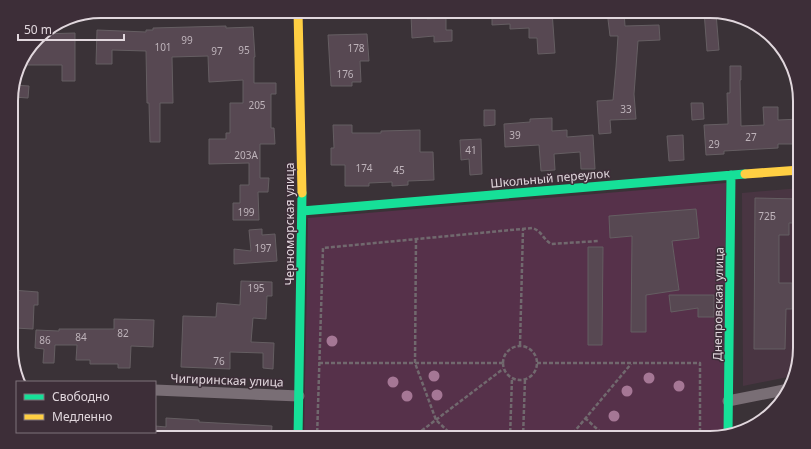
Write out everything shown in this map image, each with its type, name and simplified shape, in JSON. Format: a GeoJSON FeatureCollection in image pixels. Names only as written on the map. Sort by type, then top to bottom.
{"type":"FeatureCollection","features":[{"type":"Feature","properties":{"kind":"street","name":"Черноморская улица"},"geometry":{"type":"LineString","coordinates":[[298,18],[302,210],[298,431]]}},
{"type":"Feature","properties":{"kind":"street","name":"Школьный переулок"},"geometry":{"type":"LineString","coordinates":[[302,210],[793,171]]}},
{"type":"Feature","properties":{"kind":"street","name":"Днепровская улица"},"geometry":{"type":"LineString","coordinates":[[728,429],[731,175]]}},
{"type":"Feature","properties":{"kind":"street","name":"Чигиринская улица"},"geometry":{"type":"LineString","coordinates":[[156,390],[299,396]]}},
{"type":"Feature","properties":{"kind":"street"},"geometry":{"type":"LineString","coordinates":[[728,401],[782,390]]}},
{"type":"Feature","properties":{"kind":"path"},"geometry":{"type":"LineString","coordinates":[[317,431],[323,248],[532,228],[537,229],[547,242],[551,244],[599,241]]}},
{"type":"Feature","properties":{"kind":"path"},"geometry":{"type":"LineString","coordinates":[[520,345],[523,229]]}},
{"type":"Feature","properties":{"kind":"path"},"geometry":{"type":"LineString","coordinates":[[416,239],[414,363],[436,420],[448,431]]}},
{"type":"Feature","properties":{"kind":"path"},"geometry":{"type":"LineString","coordinates":[[520,345],[527,347],[532,351],[536,356],[537,363],[534,373],[525,379],[520,380],[512,378],[506,374],[502,363],[506,351],[514,346],[520,345]]}},
{"type":"Feature","properties":{"kind":"path"},"geometry":{"type":"LineString","coordinates":[[319,363],[502,363]]}},
{"type":"Feature","properties":{"kind":"path"},"geometry":{"type":"LineString","coordinates":[[537,363],[700,364],[700,431]]}},
{"type":"Feature","properties":{"kind":"path"},"geometry":{"type":"LineString","coordinates":[[575,431],[631,363]]}},
{"type":"Feature","properties":{"kind":"path"},"geometry":{"type":"LineString","coordinates":[[421,431],[503,369]]}},
{"type":"Feature","properties":{"kind":"path"},"geometry":{"type":"LineString","coordinates":[[510,431],[512,378]]}},
{"type":"Feature","properties":{"kind":"path"},"geometry":{"type":"LineString","coordinates":[[523,431],[525,379]]}},
{"type":"Feature","properties":{"kind":"path"},"geometry":{"type":"LineString","coordinates":[[585,418],[599,431]]}},
{"type":"Feature","properties":{"kind":"shaded area"},"geometry":{"type":"Polygon","coordinates":[[[726,183],[724,430],[716,431],[304,431],[308,218],[726,183]]]}},
{"type":"Feature","properties":{"kind":"shaded area"},"geometry":{"type":"Polygon","coordinates":[[[793,189],[793,354],[789,375],[788,377],[743,386],[742,193],[793,189]]]}},
{"type":"Feature","properties":{"kind":"building"},"geometry":{"type":"Polygon","coordinates":[[[411,18],[446,18],[446,30],[452,30],[452,41],[434,42],[434,36],[412,38],[411,18]]]}},
{"type":"Feature","properties":{"kind":"building"},"geometry":{"type":"Polygon","coordinates":[[[492,18],[552,18],[555,53],[538,54],[537,38],[529,38],[529,28],[510,29],[510,24],[492,25],[492,18]]]}},
{"type":"Feature","properties":{"kind":"building"},"geometry":{"type":"Polygon","coordinates":[[[608,18],[624,18],[625,26],[659,25],[660,40],[638,41],[634,94],[636,119],[610,120],[611,133],[599,134],[597,101],[613,100],[618,36],[610,36],[608,18]]]}},
{"type":"Feature","properties":{"kind":"building"},"geometry":{"type":"Polygon","coordinates":[[[705,18],[716,19],[719,50],[707,51],[705,18]]]}},
{"type":"Feature","properties":{"kind":"building"},"geometry":{"type":"Polygon","coordinates":[[[226,26],[226,28],[253,27],[255,57],[254,83],[276,83],[276,94],[271,94],[271,128],[274,128],[275,144],[260,144],[260,178],[269,178],[268,192],[258,192],[259,220],[233,220],[233,203],[240,203],[240,185],[249,185],[249,163],[209,164],[209,139],[226,139],[226,133],[230,133],[230,103],[243,103],[243,80],[209,82],[208,56],[172,57],[173,103],[160,103],[160,142],[150,142],[149,103],[147,103],[146,51],[112,50],[112,64],[96,64],[97,30],[146,32],[146,30],[153,30],[153,28],[226,26]]]}},
{"type":"Feature","properties":{"kind":"building"},"geometry":{"type":"Polygon","coordinates":[[[75,33],[75,81],[62,81],[62,65],[26,65],[38,46],[52,34],[75,33]]]}},
{"type":"Feature","properties":{"kind":"building"},"geometry":{"type":"Polygon","coordinates":[[[367,34],[369,61],[360,61],[361,82],[352,82],[352,86],[331,86],[328,35],[367,34]]]}},
{"type":"Feature","properties":{"kind":"building"},"geometry":{"type":"Polygon","coordinates":[[[730,66],[741,66],[741,126],[764,125],[763,107],[778,107],[778,120],[793,119],[793,144],[778,144],[778,148],[724,151],[724,154],[706,155],[704,125],[728,124],[727,93],[730,93],[730,66]]]}},
{"type":"Feature","properties":{"kind":"building"},"geometry":{"type":"Polygon","coordinates":[[[20,85],[29,86],[28,98],[18,97],[20,85]]]}},
{"type":"Feature","properties":{"kind":"building"},"geometry":{"type":"Polygon","coordinates":[[[691,103],[703,103],[704,119],[692,120],[691,103]]]}},
{"type":"Feature","properties":{"kind":"building"},"geometry":{"type":"Polygon","coordinates":[[[484,110],[495,110],[495,125],[484,126],[484,110]]]}},
{"type":"Feature","properties":{"kind":"building"},"geometry":{"type":"Polygon","coordinates":[[[552,118],[552,131],[567,130],[567,137],[593,135],[595,169],[581,169],[580,152],[554,154],[555,170],[541,171],[539,145],[505,147],[504,124],[530,122],[530,119],[552,118]]]}},
{"type":"Feature","properties":{"kind":"building"},"geometry":{"type":"Polygon","coordinates":[[[333,125],[352,125],[352,133],[381,133],[381,131],[420,130],[420,152],[433,152],[434,180],[408,181],[408,185],[392,186],[392,182],[369,183],[369,186],[345,186],[345,165],[331,165],[331,148],[334,148],[333,125]]]}},
{"type":"Feature","properties":{"kind":"building"},"geometry":{"type":"Polygon","coordinates":[[[683,135],[684,160],[669,161],[667,136],[683,135]]]}},
{"type":"Feature","properties":{"kind":"building"},"geometry":{"type":"Polygon","coordinates":[[[481,139],[482,174],[470,175],[469,159],[461,160],[460,140],[481,139]]]}},
{"type":"Feature","properties":{"kind":"building"},"geometry":{"type":"Polygon","coordinates":[[[755,198],[793,199],[793,223],[789,223],[789,235],[779,235],[779,283],[792,283],[792,309],[786,309],[785,349],[754,349],[755,198]]]}},
{"type":"Feature","properties":{"kind":"building"},"geometry":{"type":"Polygon","coordinates":[[[696,209],[699,238],[672,241],[679,290],[646,295],[646,332],[631,332],[632,236],[610,238],[609,216],[696,209]]]}},
{"type":"Feature","properties":{"kind":"building"},"geometry":{"type":"Polygon","coordinates":[[[262,229],[262,235],[275,234],[277,261],[234,264],[234,249],[251,251],[249,230],[262,229]]]}},
{"type":"Feature","properties":{"kind":"building"},"geometry":{"type":"Polygon","coordinates":[[[588,247],[603,247],[602,345],[588,345],[588,247]]]}},
{"type":"Feature","properties":{"kind":"building"},"geometry":{"type":"Polygon","coordinates":[[[241,281],[272,282],[272,296],[267,296],[266,319],[253,318],[251,342],[274,343],[273,369],[263,368],[263,353],[230,352],[230,369],[181,367],[183,316],[216,317],[217,303],[240,305],[241,281]]]}},
{"type":"Feature","properties":{"kind":"building"},"geometry":{"type":"Polygon","coordinates":[[[18,290],[38,292],[38,305],[34,305],[33,329],[18,328],[18,290]]]}},
{"type":"Feature","properties":{"kind":"building"},"geometry":{"type":"Polygon","coordinates":[[[669,295],[714,295],[714,317],[698,317],[698,308],[671,312],[669,295]]]}},
{"type":"Feature","properties":{"kind":"building"},"geometry":{"type":"Polygon","coordinates":[[[114,319],[154,320],[153,347],[131,346],[130,368],[118,368],[118,364],[90,364],[90,360],[76,360],[77,345],[55,345],[54,363],[43,363],[44,349],[35,348],[36,330],[59,331],[59,329],[114,329],[114,319]]]}},
{"type":"Feature","properties":{"kind":"building"},"geometry":{"type":"Polygon","coordinates":[[[166,418],[199,420],[199,422],[272,426],[272,431],[156,431],[156,426],[166,427],[166,418]]]}},
{"type":"Feature","properties":{"kind":"traffic: fast"},"geometry":{"type":"LineString","coordinates":[[302,211],[745,174]]}},
{"type":"Feature","properties":{"kind":"traffic: fast"},"geometry":{"type":"LineString","coordinates":[[728,429],[731,175]]}},
{"type":"Feature","properties":{"kind":"traffic: fast"},"geometry":{"type":"LineString","coordinates":[[298,431],[302,193]]}},
{"type":"Feature","properties":{"kind":"traffic: slow"},"geometry":{"type":"LineString","coordinates":[[298,18],[302,193]]}},
{"type":"Feature","properties":{"kind":"traffic: slow"},"geometry":{"type":"LineString","coordinates":[[745,174],[793,171]]}}]}
